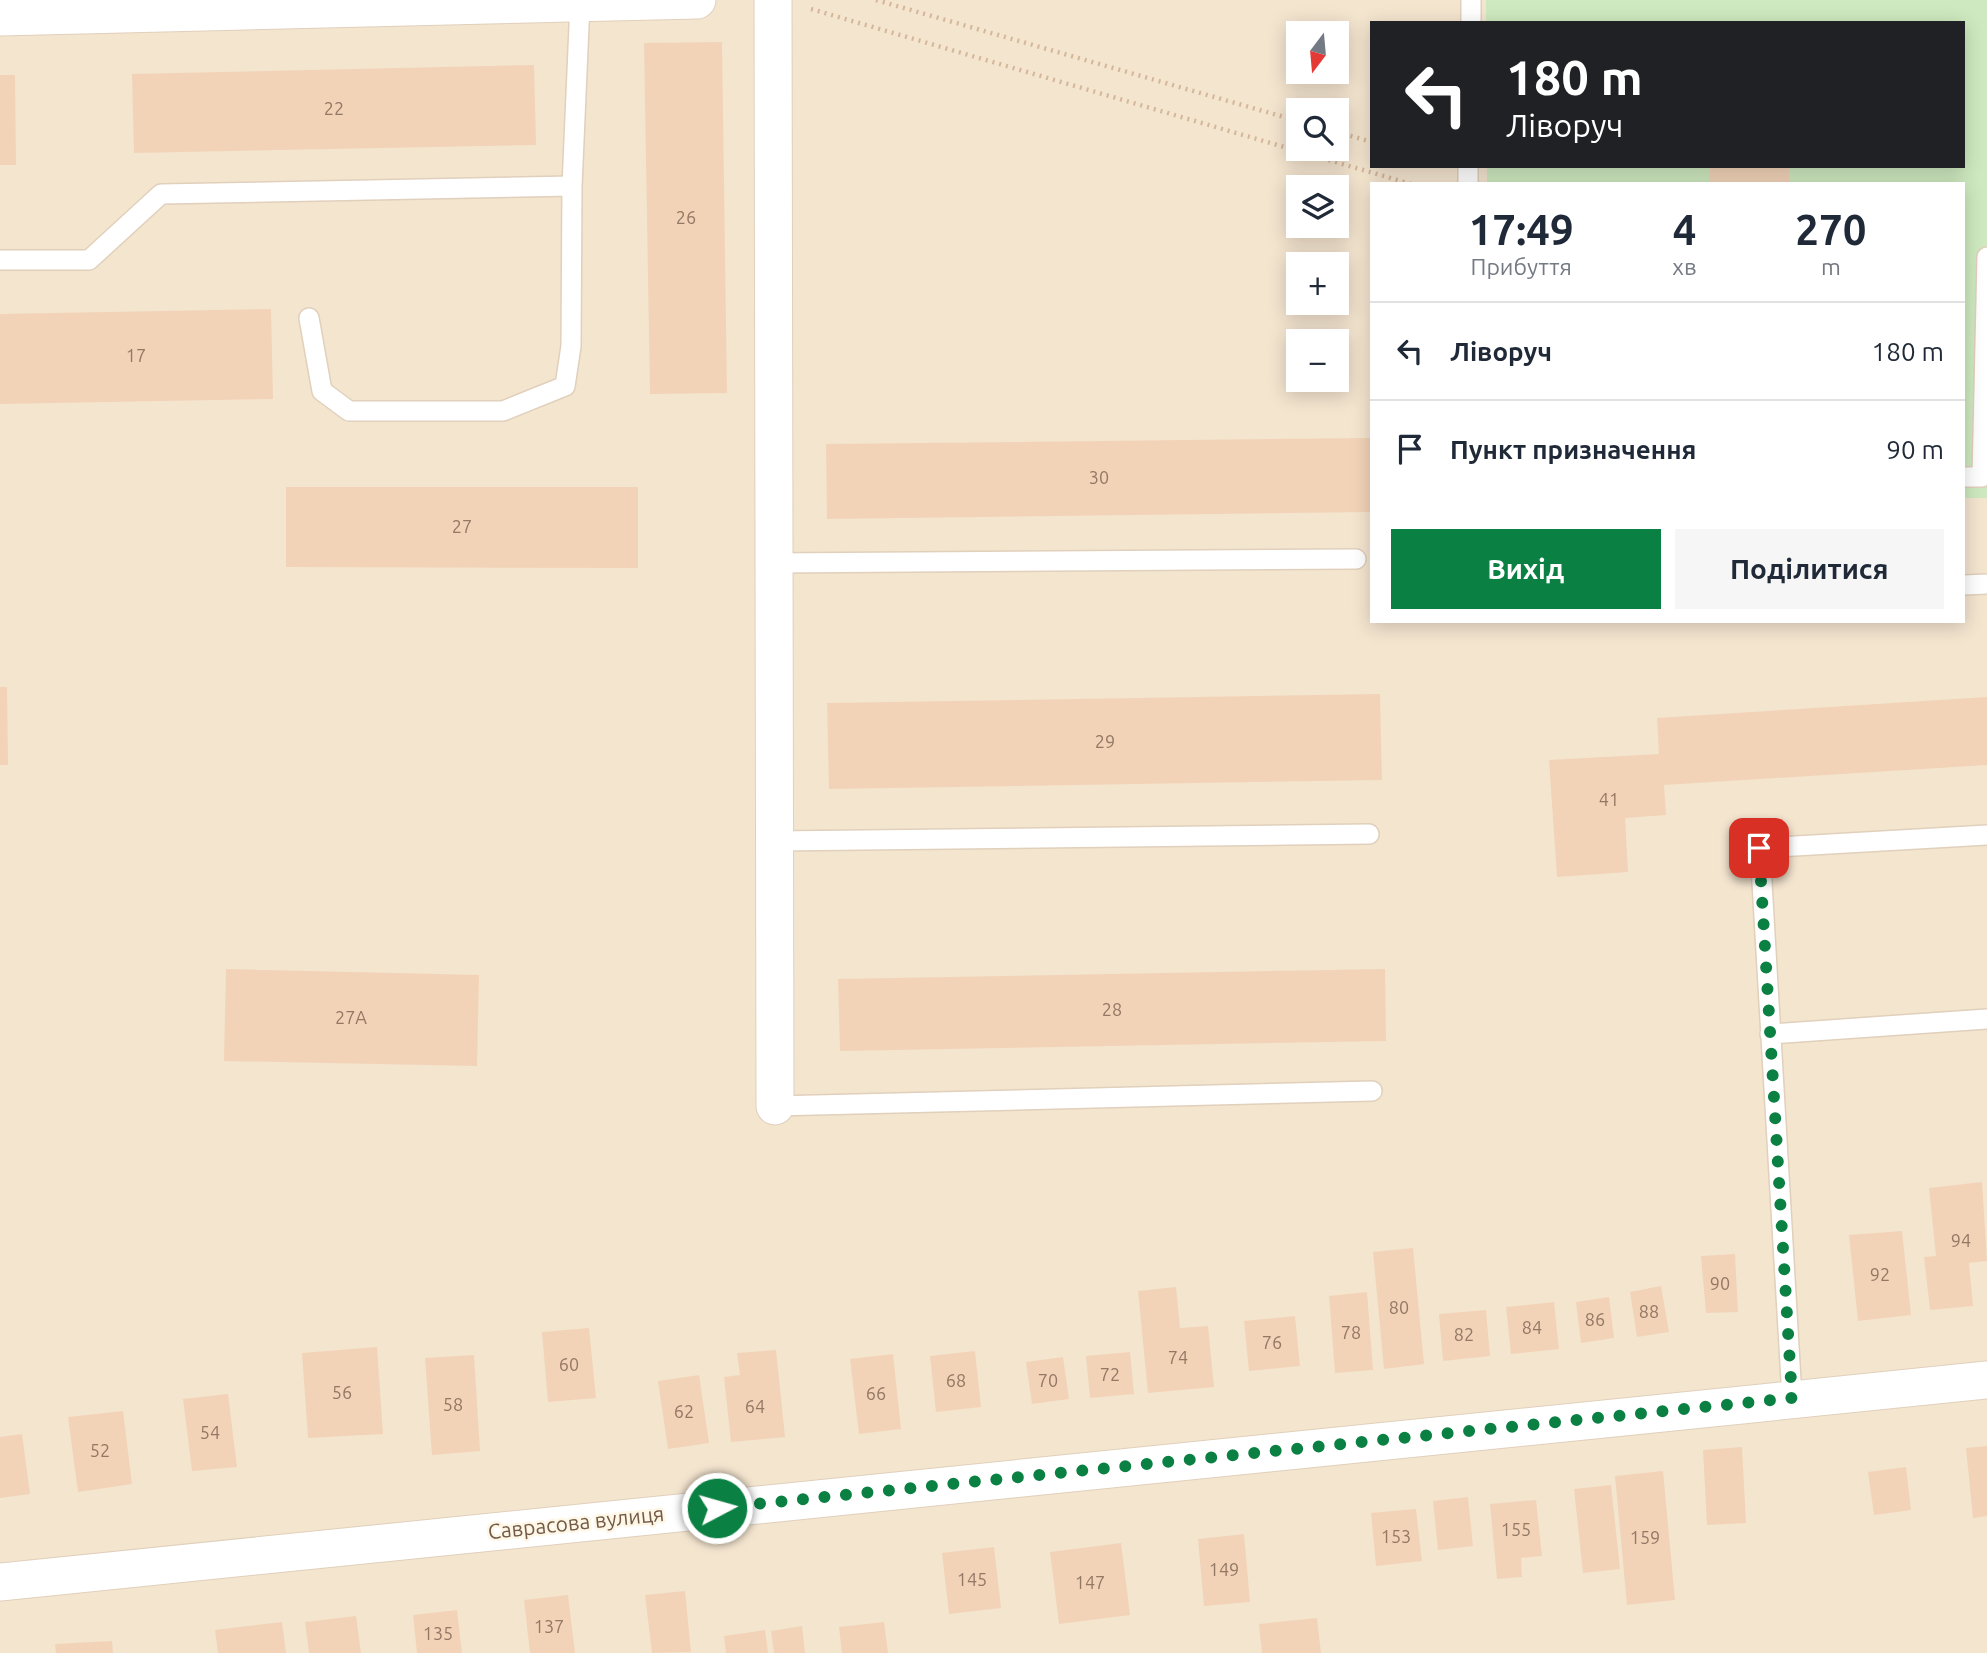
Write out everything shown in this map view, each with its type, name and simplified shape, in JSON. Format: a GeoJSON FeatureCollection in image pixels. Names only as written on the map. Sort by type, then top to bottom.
{"type":"FeatureCollection","features":[{"type":"Feature","properties":{"kind":"street"},"geometry":{"type":"LineString","coordinates":[[0,17],[96,7],[697,0]]}},
{"type":"Feature","properties":{"kind":"street"},"geometry":{"type":"LineString","coordinates":[[775,1106],[774,563],[790,4]]}},
{"type":"Feature","properties":{"kind":"street","name":"Саврасова вулиця"},"geometry":{"type":"LineString","coordinates":[[0,1582],[1987,1380]]}},
{"type":"Feature","properties":{"kind":"lane"},"geometry":{"type":"LineString","coordinates":[[1471,0],[1471,21]]}},
{"type":"Feature","properties":{"kind":"lane"},"geometry":{"type":"LineString","coordinates":[[309,318],[323,391],[349,411],[503,411],[565,386],[571,346],[572,186],[580,3]]}},
{"type":"Feature","properties":{"kind":"lane"},"geometry":{"type":"LineString","coordinates":[[0,260],[89,260],[161,194],[572,186]]}},
{"type":"Feature","properties":{"kind":"lane"},"geometry":{"type":"LineString","coordinates":[[1965,477],[1982,477],[1987,257]]}},
{"type":"Feature","properties":{"kind":"lane"},"geometry":{"type":"LineString","coordinates":[[774,563],[1356,559]]}},
{"type":"Feature","properties":{"kind":"lane"},"geometry":{"type":"LineString","coordinates":[[1965,585],[1987,584]]}},
{"type":"Feature","properties":{"kind":"lane"},"geometry":{"type":"LineString","coordinates":[[775,841],[1369,834]]}},
{"type":"Feature","properties":{"kind":"lane"},"geometry":{"type":"LineString","coordinates":[[1792,1398],[1759,848],[1987,835]]}},
{"type":"Feature","properties":{"kind":"lane"},"geometry":{"type":"LineString","coordinates":[[1770,1034],[1987,1019]]}},
{"type":"Feature","properties":{"kind":"lane"},"geometry":{"type":"LineString","coordinates":[[775,1106],[1372,1091]]}},
{"type":"Feature","properties":{"kind":"path"},"geometry":{"type":"LineString","coordinates":[[876,0],[1286,118]]}},
{"type":"Feature","properties":{"kind":"path"},"geometry":{"type":"LineString","coordinates":[[790,4],[1404,182]]}},
{"type":"Feature","properties":{"kind":"path"},"geometry":{"type":"LineString","coordinates":[[1349,135],[1370,141]]}},
{"type":"Feature","properties":{"kind":"shaded area"},"geometry":{"type":"Polygon","coordinates":[[[0,0],[1987,0],[1987,1653],[0,1653],[0,0]]]}},
{"type":"Feature","properties":{"kind":"green space"},"geometry":{"type":"Polygon","coordinates":[[[1486,0],[1987,0],[1987,498],[1965,498],[1965,182],[1487,182],[1487,168],[1965,168],[1965,21],[1486,21],[1486,0]]]}},
{"type":"Feature","properties":{"kind":"building"},"geometry":{"type":"Polygon","coordinates":[[[722,42],[727,393],[650,394],[644,43],[722,42]]]}},
{"type":"Feature","properties":{"kind":"building"},"geometry":{"type":"Polygon","coordinates":[[[534,65],[536,145],[134,153],[132,74],[534,65]]]}},
{"type":"Feature","properties":{"kind":"building"},"geometry":{"type":"Polygon","coordinates":[[[0,75],[15,75],[16,165],[0,165],[0,75]]]}},
{"type":"Feature","properties":{"kind":"building"},"geometry":{"type":"Polygon","coordinates":[[[1710,168],[1789,168],[1789,182],[1710,182],[1710,168]]]}},
{"type":"Feature","properties":{"kind":"building"},"geometry":{"type":"Polygon","coordinates":[[[271,309],[273,399],[0,404],[0,314],[271,309]]]}},
{"type":"Feature","properties":{"kind":"building"},"geometry":{"type":"Polygon","coordinates":[[[1370,438],[1370,512],[827,519],[826,444],[1370,438]]]}},
{"type":"Feature","properties":{"kind":"building"},"geometry":{"type":"Polygon","coordinates":[[[286,487],[638,487],[638,568],[286,567],[286,487]]]}},
{"type":"Feature","properties":{"kind":"building"},"geometry":{"type":"Polygon","coordinates":[[[0,687],[7,687],[8,765],[0,765],[0,687]]]}},
{"type":"Feature","properties":{"kind":"building"},"geometry":{"type":"Polygon","coordinates":[[[1380,694],[1382,780],[829,789],[827,703],[1380,694]]]}},
{"type":"Feature","properties":{"kind":"building"},"geometry":{"type":"Polygon","coordinates":[[[1987,697],[1987,765],[1664,785],[1666,815],[1625,818],[1628,872],[1557,877],[1549,760],[1659,754],[1657,718],[1987,697]]]}},
{"type":"Feature","properties":{"kind":"building"},"geometry":{"type":"Polygon","coordinates":[[[226,969],[479,975],[477,1066],[224,1061],[226,969]]]}},
{"type":"Feature","properties":{"kind":"building"},"geometry":{"type":"Polygon","coordinates":[[[1385,969],[1386,1041],[840,1051],[838,979],[1385,969]]]}},
{"type":"Feature","properties":{"kind":"building"},"geometry":{"type":"Polygon","coordinates":[[[1982,1182],[1987,1261],[1969,1263],[1973,1306],[1930,1310],[1924,1257],[1936,1256],[1929,1188],[1982,1182]]]}},
{"type":"Feature","properties":{"kind":"building"},"geometry":{"type":"Polygon","coordinates":[[[1902,1231],[1911,1315],[1858,1321],[1849,1235],[1902,1231]]]}},
{"type":"Feature","properties":{"kind":"building"},"geometry":{"type":"Polygon","coordinates":[[[1413,1248],[1424,1364],[1384,1369],[1373,1252],[1413,1248]]]}},
{"type":"Feature","properties":{"kind":"building"},"geometry":{"type":"Polygon","coordinates":[[[1735,1254],[1738,1312],[1706,1313],[1701,1256],[1735,1254]]]}},
{"type":"Feature","properties":{"kind":"building"},"geometry":{"type":"Polygon","coordinates":[[[1661,1286],[1669,1332],[1637,1337],[1630,1292],[1661,1286]]]}},
{"type":"Feature","properties":{"kind":"building"},"geometry":{"type":"Polygon","coordinates":[[[1176,1287],[1180,1328],[1208,1326],[1214,1387],[1148,1393],[1138,1291],[1176,1287]]]}},
{"type":"Feature","properties":{"kind":"building"},"geometry":{"type":"Polygon","coordinates":[[[1367,1292],[1373,1370],[1335,1373],[1329,1296],[1367,1292]]]}},
{"type":"Feature","properties":{"kind":"building"},"geometry":{"type":"Polygon","coordinates":[[[1609,1297],[1614,1338],[1581,1343],[1576,1302],[1609,1297]]]}},
{"type":"Feature","properties":{"kind":"building"},"geometry":{"type":"Polygon","coordinates":[[[1554,1302],[1559,1349],[1511,1354],[1506,1307],[1554,1302]]]}},
{"type":"Feature","properties":{"kind":"building"},"geometry":{"type":"Polygon","coordinates":[[[1486,1310],[1490,1356],[1443,1361],[1439,1314],[1486,1310]]]}},
{"type":"Feature","properties":{"kind":"building"},"geometry":{"type":"Polygon","coordinates":[[[1295,1316],[1300,1366],[1249,1371],[1244,1321],[1295,1316]]]}},
{"type":"Feature","properties":{"kind":"building"},"geometry":{"type":"Polygon","coordinates":[[[589,1328],[596,1398],[548,1402],[542,1332],[589,1328]]]}},
{"type":"Feature","properties":{"kind":"building"},"geometry":{"type":"Polygon","coordinates":[[[377,1347],[383,1434],[308,1438],[302,1353],[377,1347]]]}},
{"type":"Feature","properties":{"kind":"building"},"geometry":{"type":"Polygon","coordinates":[[[776,1350],[785,1437],[731,1442],[724,1377],[740,1375],[737,1353],[776,1350]]]}},
{"type":"Feature","properties":{"kind":"building"},"geometry":{"type":"Polygon","coordinates":[[[975,1351],[981,1407],[936,1412],[930,1356],[975,1351]]]}},
{"type":"Feature","properties":{"kind":"building"},"geometry":{"type":"Polygon","coordinates":[[[1130,1352],[1134,1394],[1090,1398],[1086,1356],[1130,1352]]]}},
{"type":"Feature","properties":{"kind":"building"},"geometry":{"type":"Polygon","coordinates":[[[893,1354],[901,1429],[859,1434],[850,1359],[893,1354]]]}},
{"type":"Feature","properties":{"kind":"building"},"geometry":{"type":"Polygon","coordinates":[[[474,1355],[480,1451],[432,1455],[425,1358],[474,1355]]]}},
{"type":"Feature","properties":{"kind":"building"},"geometry":{"type":"Polygon","coordinates":[[[1063,1357],[1069,1399],[1032,1404],[1026,1362],[1063,1357]]]}},
{"type":"Feature","properties":{"kind":"building"},"geometry":{"type":"Polygon","coordinates":[[[699,1375],[709,1443],[668,1449],[658,1381],[699,1375]]]}},
{"type":"Feature","properties":{"kind":"building"},"geometry":{"type":"Polygon","coordinates":[[[228,1394],[237,1467],[192,1471],[183,1399],[228,1394]]]}},
{"type":"Feature","properties":{"kind":"building"},"geometry":{"type":"Polygon","coordinates":[[[123,1411],[132,1484],[78,1492],[68,1417],[123,1411]]]}},
{"type":"Feature","properties":{"kind":"building"},"geometry":{"type":"Polygon","coordinates":[[[22,1434],[30,1494],[0,1498],[0,1437],[22,1434]]]}},
{"type":"Feature","properties":{"kind":"building"},"geometry":{"type":"Polygon","coordinates":[[[1987,1446],[1987,1516],[1973,1518],[1966,1448],[1987,1446]]]}},
{"type":"Feature","properties":{"kind":"building"},"geometry":{"type":"Polygon","coordinates":[[[1742,1447],[1746,1523],[1707,1525],[1703,1450],[1742,1447]]]}},
{"type":"Feature","properties":{"kind":"building"},"geometry":{"type":"Polygon","coordinates":[[[1906,1467],[1911,1510],[1874,1515],[1868,1472],[1906,1467]]]}},
{"type":"Feature","properties":{"kind":"building"},"geometry":{"type":"Polygon","coordinates":[[[1663,1471],[1675,1600],[1627,1605],[1615,1476],[1663,1471]]]}},
{"type":"Feature","properties":{"kind":"building"},"geometry":{"type":"Polygon","coordinates":[[[1611,1485],[1620,1569],[1583,1573],[1574,1489],[1611,1485]]]}},
{"type":"Feature","properties":{"kind":"building"},"geometry":{"type":"Polygon","coordinates":[[[1468,1497],[1473,1546],[1438,1550],[1433,1501],[1468,1497]]]}},
{"type":"Feature","properties":{"kind":"building"},"geometry":{"type":"Polygon","coordinates":[[[1536,1500],[1542,1556],[1521,1558],[1522,1577],[1497,1579],[1490,1504],[1536,1500]]]}},
{"type":"Feature","properties":{"kind":"building"},"geometry":{"type":"Polygon","coordinates":[[[1416,1509],[1422,1561],[1376,1566],[1371,1513],[1416,1509]]]}},
{"type":"Feature","properties":{"kind":"building"},"geometry":{"type":"Polygon","coordinates":[[[1244,1534],[1250,1602],[1204,1606],[1198,1539],[1244,1534]]]}},
{"type":"Feature","properties":{"kind":"building"},"geometry":{"type":"Polygon","coordinates":[[[1121,1543],[1130,1615],[1059,1624],[1050,1552],[1121,1543]]]}},
{"type":"Feature","properties":{"kind":"building"},"geometry":{"type":"Polygon","coordinates":[[[994,1547],[1001,1608],[949,1614],[942,1553],[994,1547]]]}},
{"type":"Feature","properties":{"kind":"building"},"geometry":{"type":"Polygon","coordinates":[[[685,1591],[691,1652],[652,1653],[645,1595],[685,1591]]]}},
{"type":"Feature","properties":{"kind":"building"},"geometry":{"type":"Polygon","coordinates":[[[568,1595],[575,1653],[530,1653],[524,1600],[568,1595]]]}},
{"type":"Feature","properties":{"kind":"building"},"geometry":{"type":"Polygon","coordinates":[[[457,1610],[462,1653],[417,1653],[413,1615],[457,1610]]]}},
{"type":"Feature","properties":{"kind":"building"},"geometry":{"type":"Polygon","coordinates":[[[356,1616],[361,1653],[309,1653],[305,1622],[356,1616]]]}},
{"type":"Feature","properties":{"kind":"building"},"geometry":{"type":"Polygon","coordinates":[[[1317,1618],[1321,1653],[1262,1653],[1259,1624],[1317,1618]]]}},
{"type":"Feature","properties":{"kind":"building"},"geometry":{"type":"Polygon","coordinates":[[[282,1622],[286,1653],[218,1653],[215,1630],[282,1622]]]}},
{"type":"Feature","properties":{"kind":"building"},"geometry":{"type":"Polygon","coordinates":[[[884,1622],[888,1653],[842,1653],[839,1627],[884,1622]]]}},
{"type":"Feature","properties":{"kind":"building"},"geometry":{"type":"Polygon","coordinates":[[[802,1626],[805,1653],[774,1653],[771,1631],[802,1626]]]}},
{"type":"Feature","properties":{"kind":"building"},"geometry":{"type":"Polygon","coordinates":[[[765,1630],[768,1653],[726,1653],[724,1636],[765,1630]]]}},
{"type":"Feature","properties":{"kind":"building"},"geometry":{"type":"Polygon","coordinates":[[[112,1641],[113,1653],[56,1653],[55,1644],[112,1641]]]}},
{"type":"Feature","properties":{"kind":"route"},"geometry":{"type":"LineString","coordinates":[[717,1508],[1792,1398],[1759,848]]}}]}
